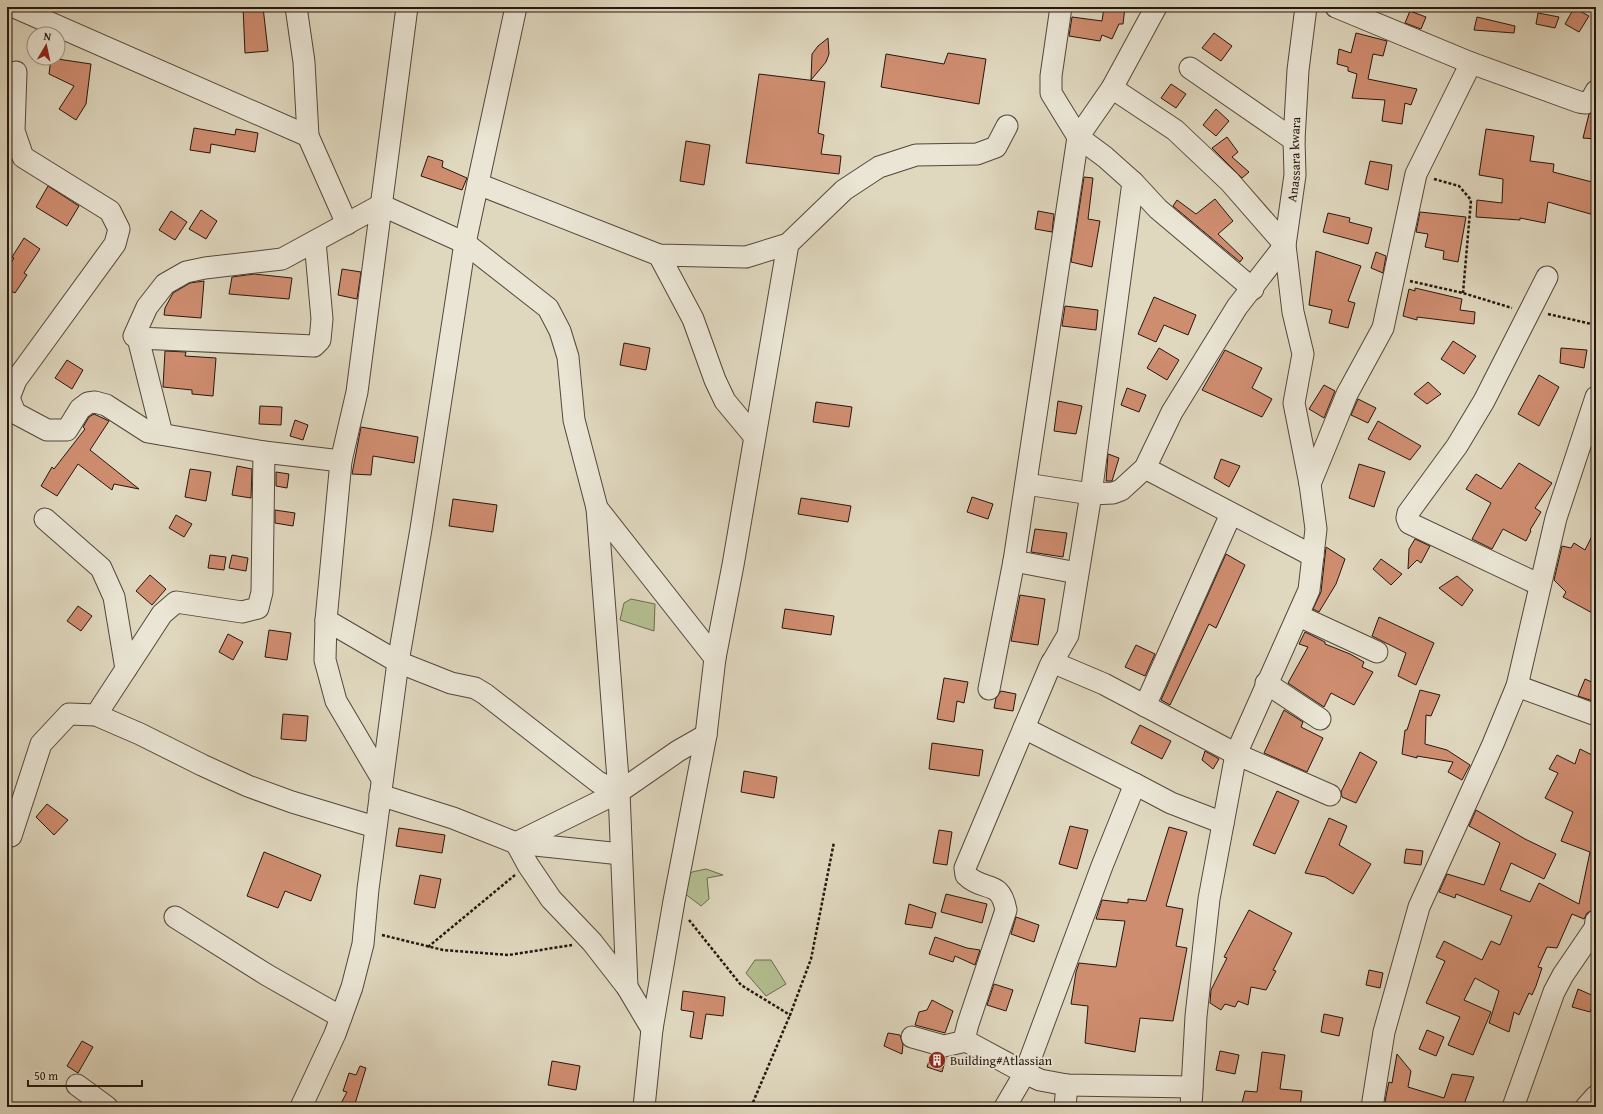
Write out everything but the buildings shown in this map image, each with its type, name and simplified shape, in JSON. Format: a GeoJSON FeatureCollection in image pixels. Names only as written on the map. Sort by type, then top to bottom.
{"type":"FeatureCollection","features":[{"type":"Feature","properties":{"kind":"street"},"geometry":{"type":"LineString","coordinates":[[14,7],[308,136]]}},
{"type":"Feature","properties":{"kind":"street"},"geometry":{"type":"LineString","coordinates":[[296,7],[304,62],[308,136],[346,224]]}},
{"type":"Feature","properties":{"kind":"street"},"geometry":{"type":"LineString","coordinates":[[407,7],[357,392],[341,461],[326,620],[326,660],[336,701],[381,787],[516,843],[621,854]]}},
{"type":"Feature","properties":{"kind":"street"},"geometry":{"type":"LineString","coordinates":[[305,1106],[352,987],[363,944],[376,827],[398,662],[465,242],[516,7]]}},
{"type":"Feature","properties":{"kind":"street"},"geometry":{"type":"LineString","coordinates":[[1061,7],[1051,76],[1051,93],[1078,137],[1133,182],[1158,210],[1253,289]]}},
{"type":"Feature","properties":{"kind":"street"},"geometry":{"type":"LineString","coordinates":[[989,689],[1014,561],[1078,137],[1112,88],[1156,7]]}},
{"type":"Feature","properties":{"kind":"street","name":"Anassara kwara"},"geometry":{"type":"LineString","coordinates":[[1192,1097],[1196,1016],[1209,899],[1236,754],[1266,683],[1299,616],[1309,590],[1316,529],[1310,484],[1294,403],[1303,354],[1293,312],[1285,246],[1295,175],[1294,140],[1298,70],[1306,7]]}},
{"type":"Feature","properties":{"kind":"street"},"geometry":{"type":"LineString","coordinates":[[1336,7],[1471,63],[1579,102],[1586,103],[1591,100],[1596,92]]}},
{"type":"Feature","properties":{"kind":"street"},"geometry":{"type":"LineString","coordinates":[[1310,484],[1347,394],[1383,328],[1416,174],[1471,63]]}},
{"type":"Feature","properties":{"kind":"street"},"geometry":{"type":"LineString","coordinates":[[1190,68],[1294,140]]}},
{"type":"Feature","properties":{"kind":"street"},"geometry":{"type":"LineString","coordinates":[[16,72],[14,131],[23,157],[110,211],[119,229],[115,244],[16,380],[9,398],[15,413],[47,430],[67,430],[80,409],[88,403],[95,402],[106,405],[148,432],[264,452],[341,461]]}},
{"type":"Feature","properties":{"kind":"street"},"geometry":{"type":"LineString","coordinates":[[1026,484],[1091,494],[1117,492],[1145,468],[1172,412],[1237,307],[1253,289],[1285,246],[1230,182],[1175,130],[1112,88]]}},
{"type":"Feature","properties":{"kind":"street"},"geometry":{"type":"LineString","coordinates":[[478,184],[659,255],[746,257],[788,244],[844,190],[879,167],[916,155],[977,154],[996,146],[1007,126]]}},
{"type":"Feature","properties":{"kind":"street"},"geometry":{"type":"LineString","coordinates":[[966,1041],[965,1036],[968,1024],[1006,910],[1001,893],[970,879],[966,875],[965,868],[1052,662],[1068,635],[1091,494],[1133,182]]}},
{"type":"Feature","properties":{"kind":"street"},"geometry":{"type":"LineString","coordinates":[[162,434],[138,338],[134,336],[147,307],[165,284],[186,272],[205,268],[282,259],[381,205]]}},
{"type":"Feature","properties":{"kind":"street"},"geometry":{"type":"LineString","coordinates":[[381,205],[465,242],[548,308],[560,332],[568,357],[574,420],[597,508],[618,792],[627,987]]}},
{"type":"Feature","properties":{"kind":"street"},"geometry":{"type":"LineString","coordinates":[[138,338],[314,346],[320,340],[322,319],[315,241]]}},
{"type":"Feature","properties":{"kind":"street"},"geometry":{"type":"LineString","coordinates":[[644,1107],[652,1029],[674,901],[706,735],[715,658],[733,565],[788,244]]}},
{"type":"Feature","properties":{"kind":"street"},"geometry":{"type":"LineString","coordinates":[[659,255],[693,318],[715,380],[725,400],[754,436]]}},
{"type":"Feature","properties":{"kind":"street"},"geometry":{"type":"LineString","coordinates":[[1540,585],[1409,523],[1407,518],[1408,513],[1457,446],[1484,401],[1547,277]]}},
{"type":"Feature","properties":{"kind":"street"},"geometry":{"type":"LineString","coordinates":[[1372,1107],[1384,1032],[1419,907],[1493,744],[1517,686],[1556,518],[1595,400]]}},
{"type":"Feature","properties":{"kind":"street"},"geometry":{"type":"LineString","coordinates":[[96,715],[162,614],[176,602],[242,612],[258,608],[262,592],[264,452]]}},
{"type":"Feature","properties":{"kind":"street"},"geometry":{"type":"LineString","coordinates":[[1145,468],[1313,556]]}},
{"type":"Feature","properties":{"kind":"street"},"geometry":{"type":"LineString","coordinates":[[597,508],[715,658]]}},
{"type":"Feature","properties":{"kind":"street"},"geometry":{"type":"LineString","coordinates":[[1145,706],[1231,514]]}},
{"type":"Feature","properties":{"kind":"street"},"geometry":{"type":"LineString","coordinates":[[45,519],[101,568],[114,597],[126,669]]}},
{"type":"Feature","properties":{"kind":"street"},"geometry":{"type":"LineString","coordinates":[[1014,561],[1077,573]]}},
{"type":"Feature","properties":{"kind":"street"},"geometry":{"type":"LineString","coordinates":[[1299,616],[1377,652]]}},
{"type":"Feature","properties":{"kind":"street"},"geometry":{"type":"LineString","coordinates":[[326,620],[398,662],[451,682],[475,688],[485,694],[598,782],[618,792]]}},
{"type":"Feature","properties":{"kind":"street"},"geometry":{"type":"LineString","coordinates":[[1052,662],[1104,684],[1236,754],[1330,795]]}},
{"type":"Feature","properties":{"kind":"street"},"geometry":{"type":"LineString","coordinates":[[1266,683],[1320,719]]}},
{"type":"Feature","properties":{"kind":"street"},"geometry":{"type":"LineString","coordinates":[[1517,686],[1596,715]]}},
{"type":"Feature","properties":{"kind":"street"},"geometry":{"type":"LineString","coordinates":[[11,836],[41,744],[69,714],[96,715],[140,734],[248,786],[292,802],[376,827]]}},
{"type":"Feature","properties":{"kind":"street"},"geometry":{"type":"LineString","coordinates":[[1024,728],[1176,805],[1223,823]]}},
{"type":"Feature","properties":{"kind":"street"},"geometry":{"type":"LineString","coordinates":[[516,843],[618,792],[678,751],[706,735]]}},
{"type":"Feature","properties":{"kind":"street"},"geometry":{"type":"LineString","coordinates":[[1005,1107],[1025,1073],[1102,866],[1135,784]]}},
{"type":"Feature","properties":{"kind":"street"},"geometry":{"type":"LineString","coordinates":[[516,843],[528,865],[551,899],[592,942],[627,987],[652,1029]]}},
{"type":"Feature","properties":{"kind":"street"},"geometry":{"type":"LineString","coordinates":[[175,917],[273,978],[341,1017]]}},
{"type":"Feature","properties":{"kind":"street"},"geometry":{"type":"LineString","coordinates":[[1513,1107],[1554,992],[1562,975],[1594,928],[1596,922]]}},
{"type":"Feature","properties":{"kind":"street"},"geometry":{"type":"LineString","coordinates":[[912,1037],[944,1046],[966,1041],[1040,1080],[1067,1085],[1192,1097]]}},
{"type":"Feature","properties":{"kind":"street"},"geometry":{"type":"LineString","coordinates":[[77,1085],[108,1107]]}},
{"type":"Feature","properties":{"kind":"street"},"geometry":{"type":"LineString","coordinates":[[1065,1107],[1067,1085]]}},
{"type":"Feature","properties":{"kind":"street"},"geometry":{"type":"LineString","coordinates":[[1586,1107],[1596,1096]]}},
{"type":"Feature","properties":{"kind":"path"},"geometry":{"type":"LineString","coordinates":[[1416,174],[1459,186],[1471,200],[1463,293]]}},
{"type":"Feature","properties":{"kind":"path"},"geometry":{"type":"LineString","coordinates":[[1395,277],[1463,293],[1528,313],[1553,314],[1596,325]]}},
{"type":"Feature","properties":{"kind":"path"},"geometry":{"type":"LineString","coordinates":[[752,1107],[790,1015],[811,959],[834,842]]}},
{"type":"Feature","properties":{"kind":"path"},"geometry":{"type":"LineString","coordinates":[[428,947],[528,865]]}},
{"type":"Feature","properties":{"kind":"path"},"geometry":{"type":"LineString","coordinates":[[674,901],[738,982],[790,1015]]}},
{"type":"Feature","properties":{"kind":"path"},"geometry":{"type":"LineString","coordinates":[[364,930],[428,947],[509,955],[592,942]]}},
{"type":"Feature","properties":{"kind":"green space"},"geometry":{"type":"Polygon","coordinates":[[[631,599],[655,604],[654,631],[620,620],[624,603],[631,599]]]}},
{"type":"Feature","properties":{"kind":"green space"},"geometry":{"type":"Polygon","coordinates":[[[706,869],[723,875],[707,878],[709,899],[701,906],[684,893],[683,881],[692,872],[706,869]]]}},
{"type":"Feature","properties":{"kind":"green space"},"geometry":{"type":"Polygon","coordinates":[[[755,960],[771,960],[786,984],[766,996],[746,973],[755,960]]]}},
{"type":"Feature","properties":{"kind":"place","name":"Building#Atlassian"},"geometry":{"type":"Point","coordinates":[937,1060]}}]}
